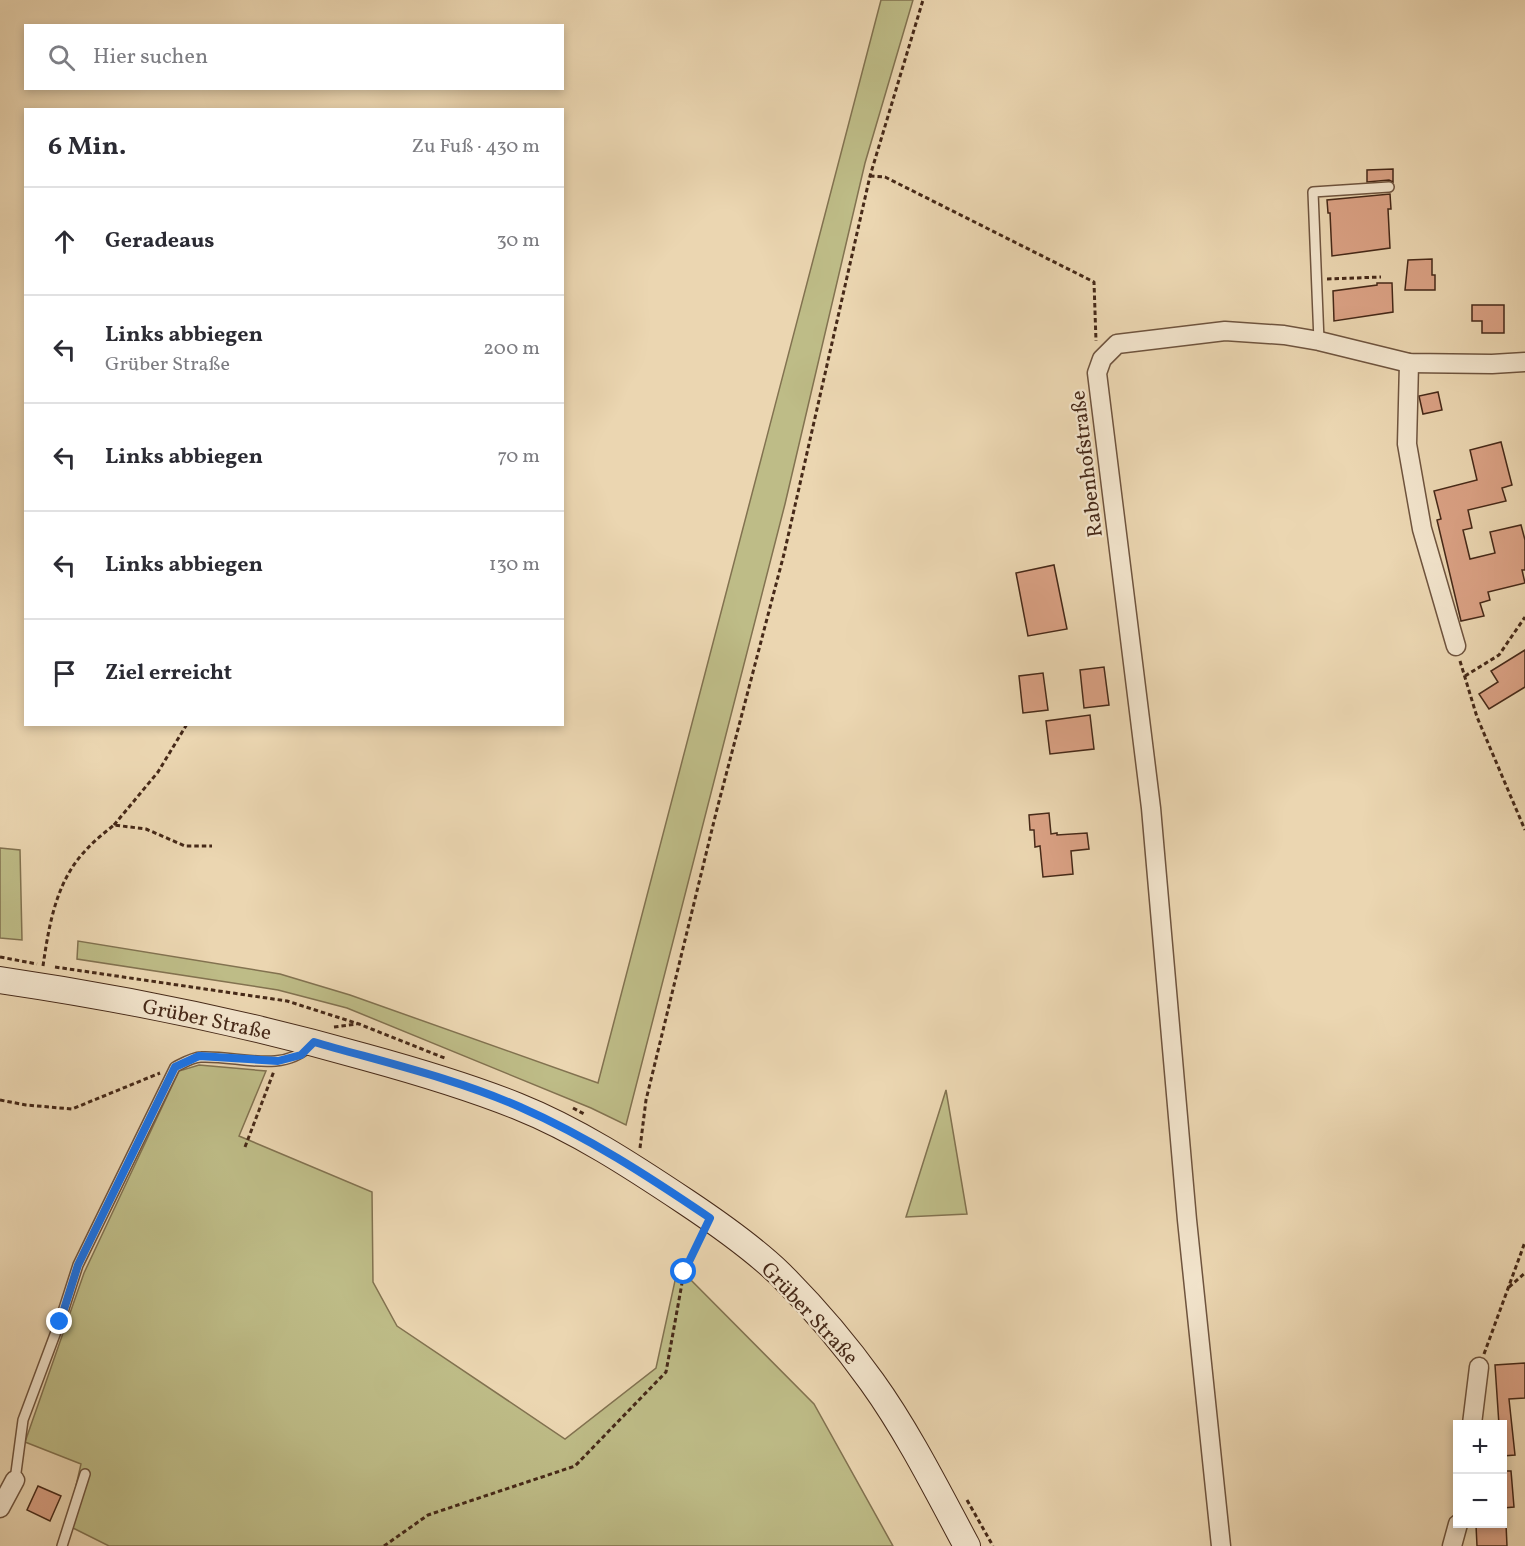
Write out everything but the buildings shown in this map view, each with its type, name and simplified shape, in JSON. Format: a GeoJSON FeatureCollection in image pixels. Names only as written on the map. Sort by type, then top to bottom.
{"type":"FeatureCollection","features":[{"type":"Feature","properties":{"kind":"street","name":"Rabenhofstraße"},"geometry":{"type":"LineString","coordinates":[[1221,1546],[1187,1220],[1151,807],[1097,373],[1102,358],[1117,344],[1225,331],[1284,335],[1319,341],[1409,363],[1525,362]]}},
{"type":"Feature","properties":{"kind":"street"},"geometry":{"type":"LineString","coordinates":[[1409,363],[1407,444],[1422,529],[1456,646]]}},
{"type":"Feature","properties":{"kind":"street","name":"Grüber Straße"},"geometry":{"type":"LineString","coordinates":[[0,980],[46,972],[194,1014],[314,1042],[440,1078],[518,1106],[585,1138],[634,1167],[710,1218],[779,1274],[836,1337],[873,1383],[921,1461],[967,1546]]}},
{"type":"Feature","properties":{"kind":"street"},"geometry":{"type":"LineString","coordinates":[[1474,1420],[1479,1367]]}},
{"type":"Feature","properties":{"kind":"street"},"geometry":{"type":"LineString","coordinates":[[0,1508],[15,1480]]}},
{"type":"Feature","properties":{"kind":"street"},"geometry":{"type":"LineString","coordinates":[[1452,1546],[1457,1528]]}},
{"type":"Feature","properties":{"kind":"lane"},"geometry":{"type":"LineString","coordinates":[[1319,341],[1313,192],[1389,187]]}},
{"type":"Feature","properties":{"kind":"lane"},"geometry":{"type":"LineString","coordinates":[[15,1480],[23,1420],[60,1322],[78,1265],[175,1067],[199,1056],[278,1061],[301,1055],[314,1042]]}},
{"type":"Feature","properties":{"kind":"lane"},"geometry":{"type":"LineString","coordinates":[[62,1546],[85,1474]]}},
{"type":"Feature","properties":{"kind":"path"},"geometry":{"type":"LineString","coordinates":[[640,1149],[649,1089],[716,813],[784,554],[870,176],[923,0]]}},
{"type":"Feature","properties":{"kind":"path"},"geometry":{"type":"LineString","coordinates":[[870,176],[885,177],[1094,282],[1097,373]]}},
{"type":"Feature","properties":{"kind":"path"},"geometry":{"type":"LineString","coordinates":[[1316,280],[1381,277]]}},
{"type":"Feature","properties":{"kind":"path"},"geometry":{"type":"LineString","coordinates":[[1465,676],[1499,655],[1525,617]]}},
{"type":"Feature","properties":{"kind":"path"},"geometry":{"type":"LineString","coordinates":[[1456,646],[1477,717],[1525,830]]}},
{"type":"Feature","properties":{"kind":"path"},"geometry":{"type":"LineString","coordinates":[[46,972],[49,927],[63,882],[84,851],[114,825],[158,772],[186,726]]}},
{"type":"Feature","properties":{"kind":"path"},"geometry":{"type":"LineString","coordinates":[[114,825],[146,829],[185,846],[212,846]]}},
{"type":"Feature","properties":{"kind":"path"},"geometry":{"type":"LineString","coordinates":[[0,957],[46,972],[286,1001],[359,1024]]}},
{"type":"Feature","properties":{"kind":"path"},"geometry":{"type":"LineString","coordinates":[[245,1147],[278,1061]]}},
{"type":"Feature","properties":{"kind":"path"},"geometry":{"type":"LineString","coordinates":[[0,1100],[72,1109],[175,1067]]}},
{"type":"Feature","properties":{"kind":"path"},"geometry":{"type":"LineString","coordinates":[[384,1546],[428,1515],[575,1466],[666,1372],[684,1272],[710,1218]]}},
{"type":"Feature","properties":{"kind":"path"},"geometry":{"type":"LineString","coordinates":[[1479,1367],[1525,1242]]}},
{"type":"Feature","properties":{"kind":"path"},"geometry":{"type":"LineString","coordinates":[[1507,1288],[1525,1273]]}},
{"type":"Feature","properties":{"kind":"shaded area"},"geometry":{"type":"Polygon","coordinates":[[[881,0],[913,0],[865,163],[785,504],[626,1125],[591,1108],[347,1008],[278,990],[77,959],[78,941],[280,974],[350,995],[598,1083],[881,0]]]}},
{"type":"Feature","properties":{"kind":"shaded area"},"geometry":{"type":"Polygon","coordinates":[[[0,848],[20,850],[22,940],[0,938],[0,848]]]}},
{"type":"Feature","properties":{"kind":"shaded area"},"geometry":{"type":"Polygon","coordinates":[[[199,1065],[266,1071],[239,1136],[372,1192],[373,1282],[397,1326],[565,1439],[656,1368],[678,1267],[814,1404],[893,1546],[109,1546],[67,1525],[81,1464],[25,1442],[84,1273],[179,1071],[199,1065]]]}},
{"type":"Feature","properties":{"kind":"shaded area"},"geometry":{"type":"Polygon","coordinates":[[[946,1090],[967,1214],[906,1217],[946,1090]]]}},
{"type":"Feature","properties":{"kind":"route"},"geometry":{"type":"LineString","coordinates":[[60,1322],[78,1265],[175,1067],[199,1056],[278,1061],[301,1055],[314,1042],[440,1078],[518,1106],[585,1138],[634,1167],[710,1218],[684,1272]]}}]}
